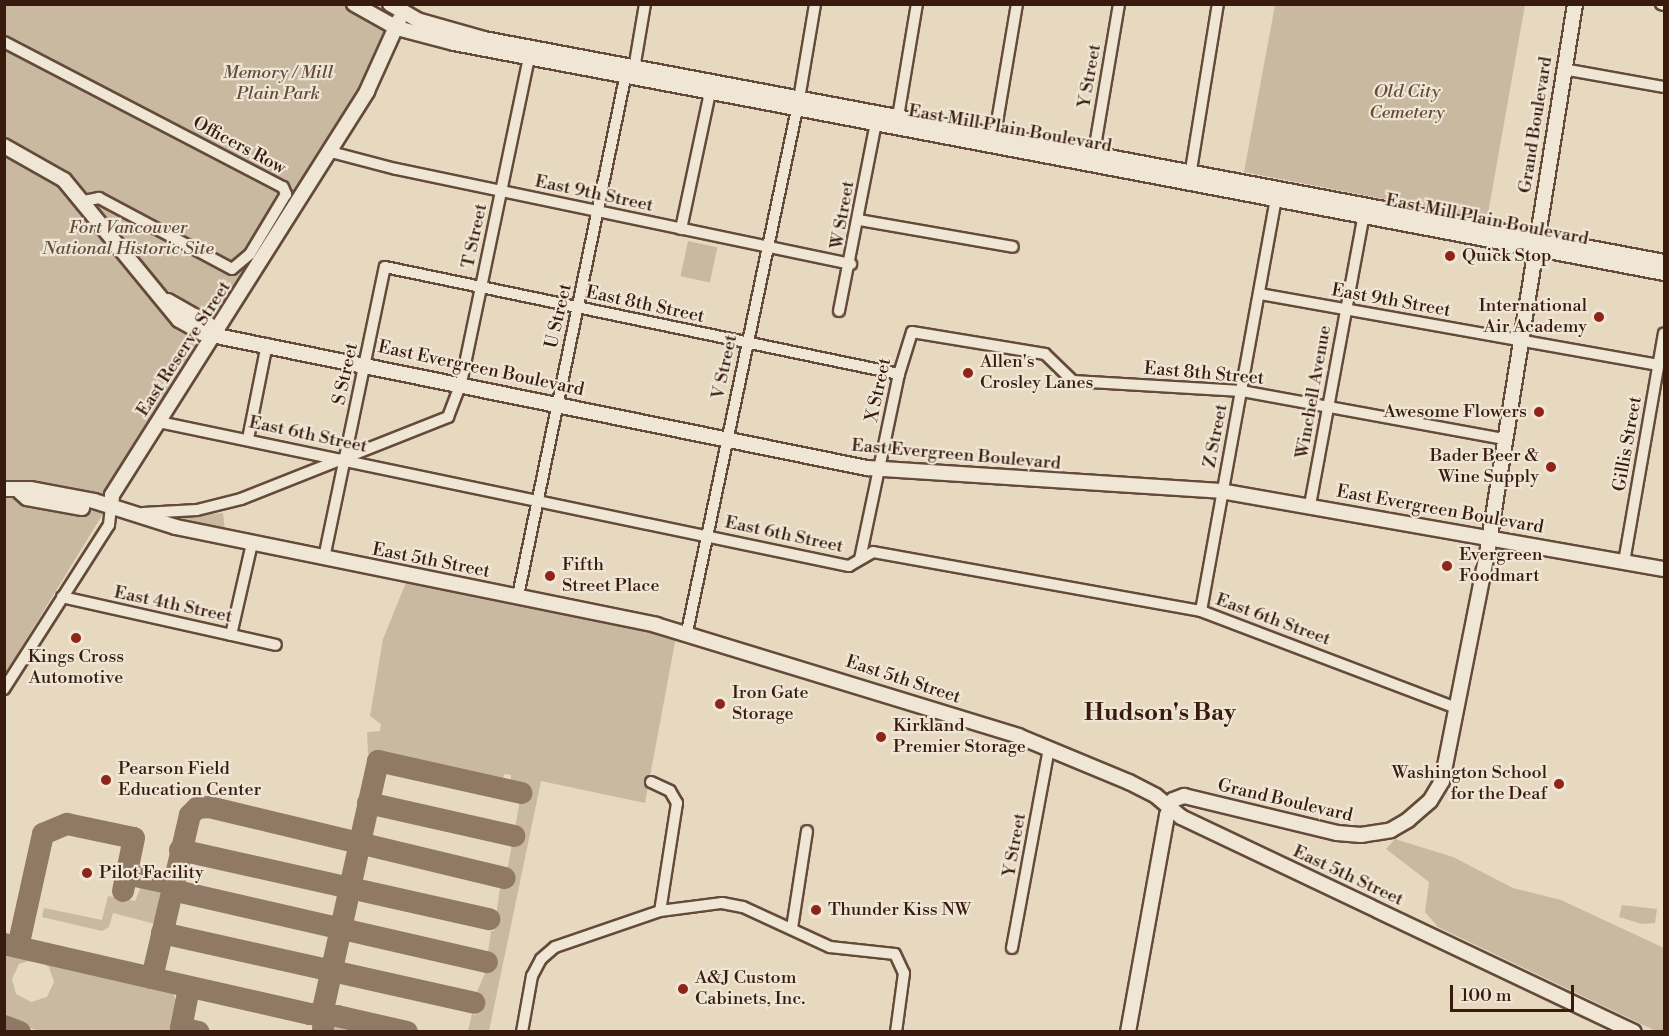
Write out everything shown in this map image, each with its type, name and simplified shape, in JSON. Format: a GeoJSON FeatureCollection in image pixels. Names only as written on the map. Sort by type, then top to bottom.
{"type":"FeatureCollection","features":[{"type":"Feature","properties":{"kind":"street","name":"East Mill Plain Boulevard"},"geometry":{"type":"LineString","coordinates":[[354,4],[397,28],[529,58],[629,73],[798,104],[876,123],[1364,214],[1665,262]]}},
{"type":"Feature","properties":{"kind":"street","name":"U Street"},"geometry":{"type":"LineString","coordinates":[[518,597],[598,211],[645,4]]}},
{"type":"Feature","properties":{"kind":"street","name":"V Street"},"geometry":{"type":"LineString","coordinates":[[687,632],[798,104],[815,4]]}},
{"type":"Feature","properties":{"kind":"street"},"geometry":{"type":"LineString","coordinates":[[898,117],[917,4]]}},
{"type":"Feature","properties":{"kind":"street"},"geometry":{"type":"LineString","coordinates":[[995,134],[1017,4]]}},
{"type":"Feature","properties":{"kind":"street","name":"Y Street"},"geometry":{"type":"LineString","coordinates":[[1094,152],[1119,4]]}},
{"type":"Feature","properties":{"kind":"street"},"geometry":{"type":"LineString","coordinates":[[1191,170],[1218,4]]}},
{"type":"Feature","properties":{"kind":"street","name":"Grand Boulevard"},"geometry":{"type":"LineString","coordinates":[[1169,807],[1173,800],[1184,796],[1336,833],[1361,835],[1390,830],[1416,815],[1437,791],[1445,772],[1487,536],[1575,4]]}},
{"type":"Feature","properties":{"kind":"street","name":"East Mill Plain Boulevard"},"geometry":{"type":"LineString","coordinates":[[405,8],[448,31],[710,93],[898,117],[1191,170],[1535,241],[1665,273]]}},
{"type":"Feature","properties":{"kind":"street","name":"East Reserve Street"},"geometry":{"type":"LineString","coordinates":[[4,689],[109,525],[112,495],[331,152],[382,66],[405,8]]}},
{"type":"Feature","properties":{"kind":"street","name":"Officers Row"},"geometry":{"type":"LineString","coordinates":[[4,42],[283,186],[285,199],[250,254],[232,269],[99,198],[84,201]]}},
{"type":"Feature","properties":{"kind":"street","name":"T Street"},"geometry":{"type":"LineString","coordinates":[[344,460],[447,418],[460,383],[529,58]]}},
{"type":"Feature","properties":{"kind":"street"},"geometry":{"type":"LineString","coordinates":[[1563,69],[1665,87]]}},
{"type":"Feature","properties":{"kind":"street"},"geometry":{"type":"LineString","coordinates":[[681,229],[710,93]]}},
{"type":"Feature","properties":{"kind":"street","name":"W Street"},"geometry":{"type":"LineString","coordinates":[[840,311],[851,264],[876,123]]}},
{"type":"Feature","properties":{"kind":"street","name":"East Evergreen Boulevard"},"geometry":{"type":"LineString","coordinates":[[4,146],[58,176],[84,201],[139,274],[163,298],[179,320],[202,333],[215,333],[878,468],[1221,492],[1310,505],[1665,569]]}},
{"type":"Feature","properties":{"kind":"street","name":"East 9th Street"},"geometry":{"type":"LineString","coordinates":[[331,152],[501,191],[851,264]]}},
{"type":"Feature","properties":{"kind":"street","name":"Z Street"},"geometry":{"type":"LineString","coordinates":[[1201,611],[1276,197]]}},
{"type":"Feature","properties":{"kind":"street","name":"Winchell Avenue"},"geometry":{"type":"LineString","coordinates":[[1310,505],[1364,214]]}},
{"type":"Feature","properties":{"kind":"street"},"geometry":{"type":"LineString","coordinates":[[859,220],[1012,247]]}},
{"type":"Feature","properties":{"kind":"street","name":"East 8th Street"},"geometry":{"type":"LineString","coordinates":[[385,267],[899,374]]}},
{"type":"Feature","properties":{"kind":"street","name":"S Street"},"geometry":{"type":"LineString","coordinates":[[324,558],[385,267]]}},
{"type":"Feature","properties":{"kind":"street","name":"East 9th Street"},"geometry":{"type":"LineString","coordinates":[[1260,294],[1658,365]]}},
{"type":"Feature","properties":{"kind":"street","name":"East 8th Street"},"geometry":{"type":"LineString","coordinates":[[912,332],[1045,354],[1074,381],[1242,391],[1504,439]]}},
{"type":"Feature","properties":{"kind":"street","name":"X Street"},"geometry":{"type":"LineString","coordinates":[[860,562],[899,374],[912,332]]}},
{"type":"Feature","properties":{"kind":"street","name":"Gillis Street"},"geometry":{"type":"LineString","coordinates":[[1624,562],[1665,333]]}},
{"type":"Feature","properties":{"kind":"street"},"geometry":{"type":"LineString","coordinates":[[248,439],[267,344]]}},
{"type":"Feature","properties":{"kind":"street","name":"East 6th Street"},"geometry":{"type":"LineString","coordinates":[[159,422],[849,566],[860,562],[866,554],[873,552],[1201,611],[1456,708]]}},
{"type":"Feature","properties":{"kind":"street"},"geometry":{"type":"LineString","coordinates":[[140,513],[197,510],[241,499],[344,460]]}},
{"type":"Feature","properties":{"kind":"street","name":"East 5th Street"},"geometry":{"type":"LineString","coordinates":[[4,489],[20,492],[30,489],[140,513],[176,527],[687,632],[1049,748],[1129,782],[1181,817],[1634,1032]]}},
{"type":"Feature","properties":{"kind":"street"},"geometry":{"type":"LineString","coordinates":[[231,634],[252,543]]}},
{"type":"Feature","properties":{"kind":"street","name":"East 4th Street"},"geometry":{"type":"LineString","coordinates":[[62,597],[276,645]]}},
{"type":"Feature","properties":{"kind":"street","name":"Y Street"},"geometry":{"type":"LineString","coordinates":[[1012,948],[1049,748]]}},
{"type":"Feature","properties":{"kind":"street"},"geometry":{"type":"LineString","coordinates":[[651,782],[670,791],[677,803],[660,911]]}},
{"type":"Feature","properties":{"kind":"street"},"geometry":{"type":"LineString","coordinates":[[1128,1032],[1169,807]]}},
{"type":"Feature","properties":{"kind":"street"},"geometry":{"type":"LineString","coordinates":[[792,928],[807,831]]}},
{"type":"Feature","properties":{"kind":"street"},"geometry":{"type":"LineString","coordinates":[[522,1032],[527,992],[541,959],[555,947],[660,911],[722,903],[743,907],[830,947],[888,951],[900,960],[904,973],[896,1032]]}},
{"type":"Feature","properties":{"kind":"green space","name":"Fort Vancouver National Historic Site"},"geometry":{"type":"Polygon","coordinates":[[[4,5],[354,5],[389,28],[392,41],[5,674],[4,5]]]}},
{"type":"Feature","properties":{"kind":"green space","name":"Old City Cemetery"},"geometry":{"type":"Polygon","coordinates":[[[1275,5],[1525,5],[1487,219],[1244,172],[1275,5]]]}},
{"type":"Feature","properties":{"kind":"green space"},"geometry":{"type":"Polygon","coordinates":[[[688,241],[717,247],[710,282],[681,276],[688,241]]]}},
{"type":"Feature","properties":{"kind":"green space"},"geometry":{"type":"Polygon","coordinates":[[[223,513],[225,532],[172,520],[172,518],[223,513]]]}},
{"type":"Feature","properties":{"kind":"green space"},"geometry":{"type":"Polygon","coordinates":[[[407,580],[676,637],[645,803],[541,781],[489,1031],[468,1031],[472,1014],[476,1015],[477,992],[485,973],[500,888],[504,888],[522,789],[510,786],[511,775],[504,774],[502,784],[368,754],[367,732],[380,731],[381,724],[370,716],[383,639],[407,580]]]}},
{"type":"Feature","properties":{"kind":"green space"},"geometry":{"type":"Polygon","coordinates":[[[1395,839],[1453,857],[1513,888],[1561,900],[1664,948],[1664,1031],[1656,1031],[1438,927],[1425,912],[1429,882],[1386,849],[1395,839]]]}},
{"type":"Feature","properties":{"kind":"green space"},"geometry":{"type":"Polygon","coordinates":[[[142,884],[161,890],[155,924],[113,913],[109,927],[102,931],[42,917],[44,908],[102,920],[108,896],[135,901],[142,884]]]}},
{"type":"Feature","properties":{"kind":"green space"},"geometry":{"type":"Polygon","coordinates":[[[1622,905],[1657,909],[1655,923],[1642,924],[1619,917],[1622,905]]]}},
{"type":"Feature","properties":{"kind":"green space"},"geometry":{"type":"Polygon","coordinates":[[[5,950],[166,989],[174,995],[178,1006],[173,1031],[40,1031],[5,1020],[5,950]],[[35,959],[19,964],[12,979],[16,994],[31,1002],[47,997],[54,982],[49,967],[35,959]]]}},
{"type":"Feature","properties":{"kind":"green space"},"geometry":{"type":"Polygon","coordinates":[[[338,1021],[357,1025],[358,1031],[331,1031],[338,1021]]]}},
{"type":"Feature","properties":{"kind":"taxiway"},"geometry":{"type":"LineString","coordinates":[[323,1032],[324,1005],[378,761],[521,793]]}},
{"type":"Feature","properties":{"kind":"taxiway"},"geometry":{"type":"LineString","coordinates":[[368,803],[514,836]]}},
{"type":"Feature","properties":{"kind":"taxiway"},"geometry":{"type":"LineString","coordinates":[[407,1032],[337,1016],[310,1014],[152,978],[190,815],[197,808],[209,807],[505,878]]}},
{"type":"Feature","properties":{"kind":"taxiway"},"geometry":{"type":"LineString","coordinates":[[18,947],[43,834],[67,824],[134,838],[123,891]]}},
{"type":"Feature","properties":{"kind":"taxiway"},"geometry":{"type":"LineString","coordinates":[[180,850],[489,919]]}},
{"type":"Feature","properties":{"kind":"taxiway"},"geometry":{"type":"LineString","coordinates":[[126,874],[173,884]]}},
{"type":"Feature","properties":{"kind":"taxiway"},"geometry":{"type":"LineString","coordinates":[[172,890],[487,962]]}},
{"type":"Feature","properties":{"kind":"taxiway"},"geometry":{"type":"LineString","coordinates":[[162,933],[474,1003]]}},
{"type":"Feature","properties":{"kind":"taxiway"},"geometry":{"type":"LineString","coordinates":[[4,944],[152,978]]}},
{"type":"Feature","properties":{"kind":"taxiway"},"geometry":{"type":"LineString","coordinates":[[189,988],[181,1028],[199,1032]]}},
{"type":"Feature","properties":{"kind":"taxiway"},"geometry":{"type":"LineString","coordinates":[[4,1026],[20,1032]]}},
{"type":"Feature","properties":{"kind":"place","name":"Quick Stop"},"geometry":{"type":"Point","coordinates":[1450,256]}},
{"type":"Feature","properties":{"kind":"place","name":"International Air Academy"},"geometry":{"type":"Point","coordinates":[1599,317]}},
{"type":"Feature","properties":{"kind":"place","name":"Allen's Crosley Lanes"},"geometry":{"type":"Point","coordinates":[968,373]}},
{"type":"Feature","properties":{"kind":"place","name":"Awesome Flowers"},"geometry":{"type":"Point","coordinates":[1539,412]}},
{"type":"Feature","properties":{"kind":"place","name":"Bader Beer & Wine Supply"},"geometry":{"type":"Point","coordinates":[1551,467]}},
{"type":"Feature","properties":{"kind":"place","name":"Evergreen Foodmart"},"geometry":{"type":"Point","coordinates":[1447,566]}},
{"type":"Feature","properties":{"kind":"place","name":"Fifth Street Place"},"geometry":{"type":"Point","coordinates":[550,576]}},
{"type":"Feature","properties":{"kind":"place","name":"Kings Cross Automotive"},"geometry":{"type":"Point","coordinates":[76,638]}},
{"type":"Feature","properties":{"kind":"place","name":"Iron Gate Storage"},"geometry":{"type":"Point","coordinates":[720,704]}},
{"type":"Feature","properties":{"kind":"place","name":"Kirkland Premier Storage"},"geometry":{"type":"Point","coordinates":[881,737]}},
{"type":"Feature","properties":{"kind":"place","name":"Pearson Field Education Center"},"geometry":{"type":"Point","coordinates":[106,780]}},
{"type":"Feature","properties":{"kind":"place","name":"Washington School for the Deaf"},"geometry":{"type":"Point","coordinates":[1559,784]}},
{"type":"Feature","properties":{"kind":"place","name":"Pilot Facility"},"geometry":{"type":"Point","coordinates":[87,873]}},
{"type":"Feature","properties":{"kind":"place","name":"Thunder Kiss NW"},"geometry":{"type":"Point","coordinates":[816,910]}},
{"type":"Feature","properties":{"kind":"place","name":"A&J Custom Cabinets, Inc."},"geometry":{"type":"Point","coordinates":[683,989]}},
{"type":"Feature","properties":{"kind":"district","name":"Hudson's Bay"},"geometry":{"type":"Point","coordinates":[1160,714]}},
{"type":"Feature","properties":{"kind":"park label","name":"Memory / Mill Plain Park"},"geometry":{"type":"Point","coordinates":[278,84]}}]}
